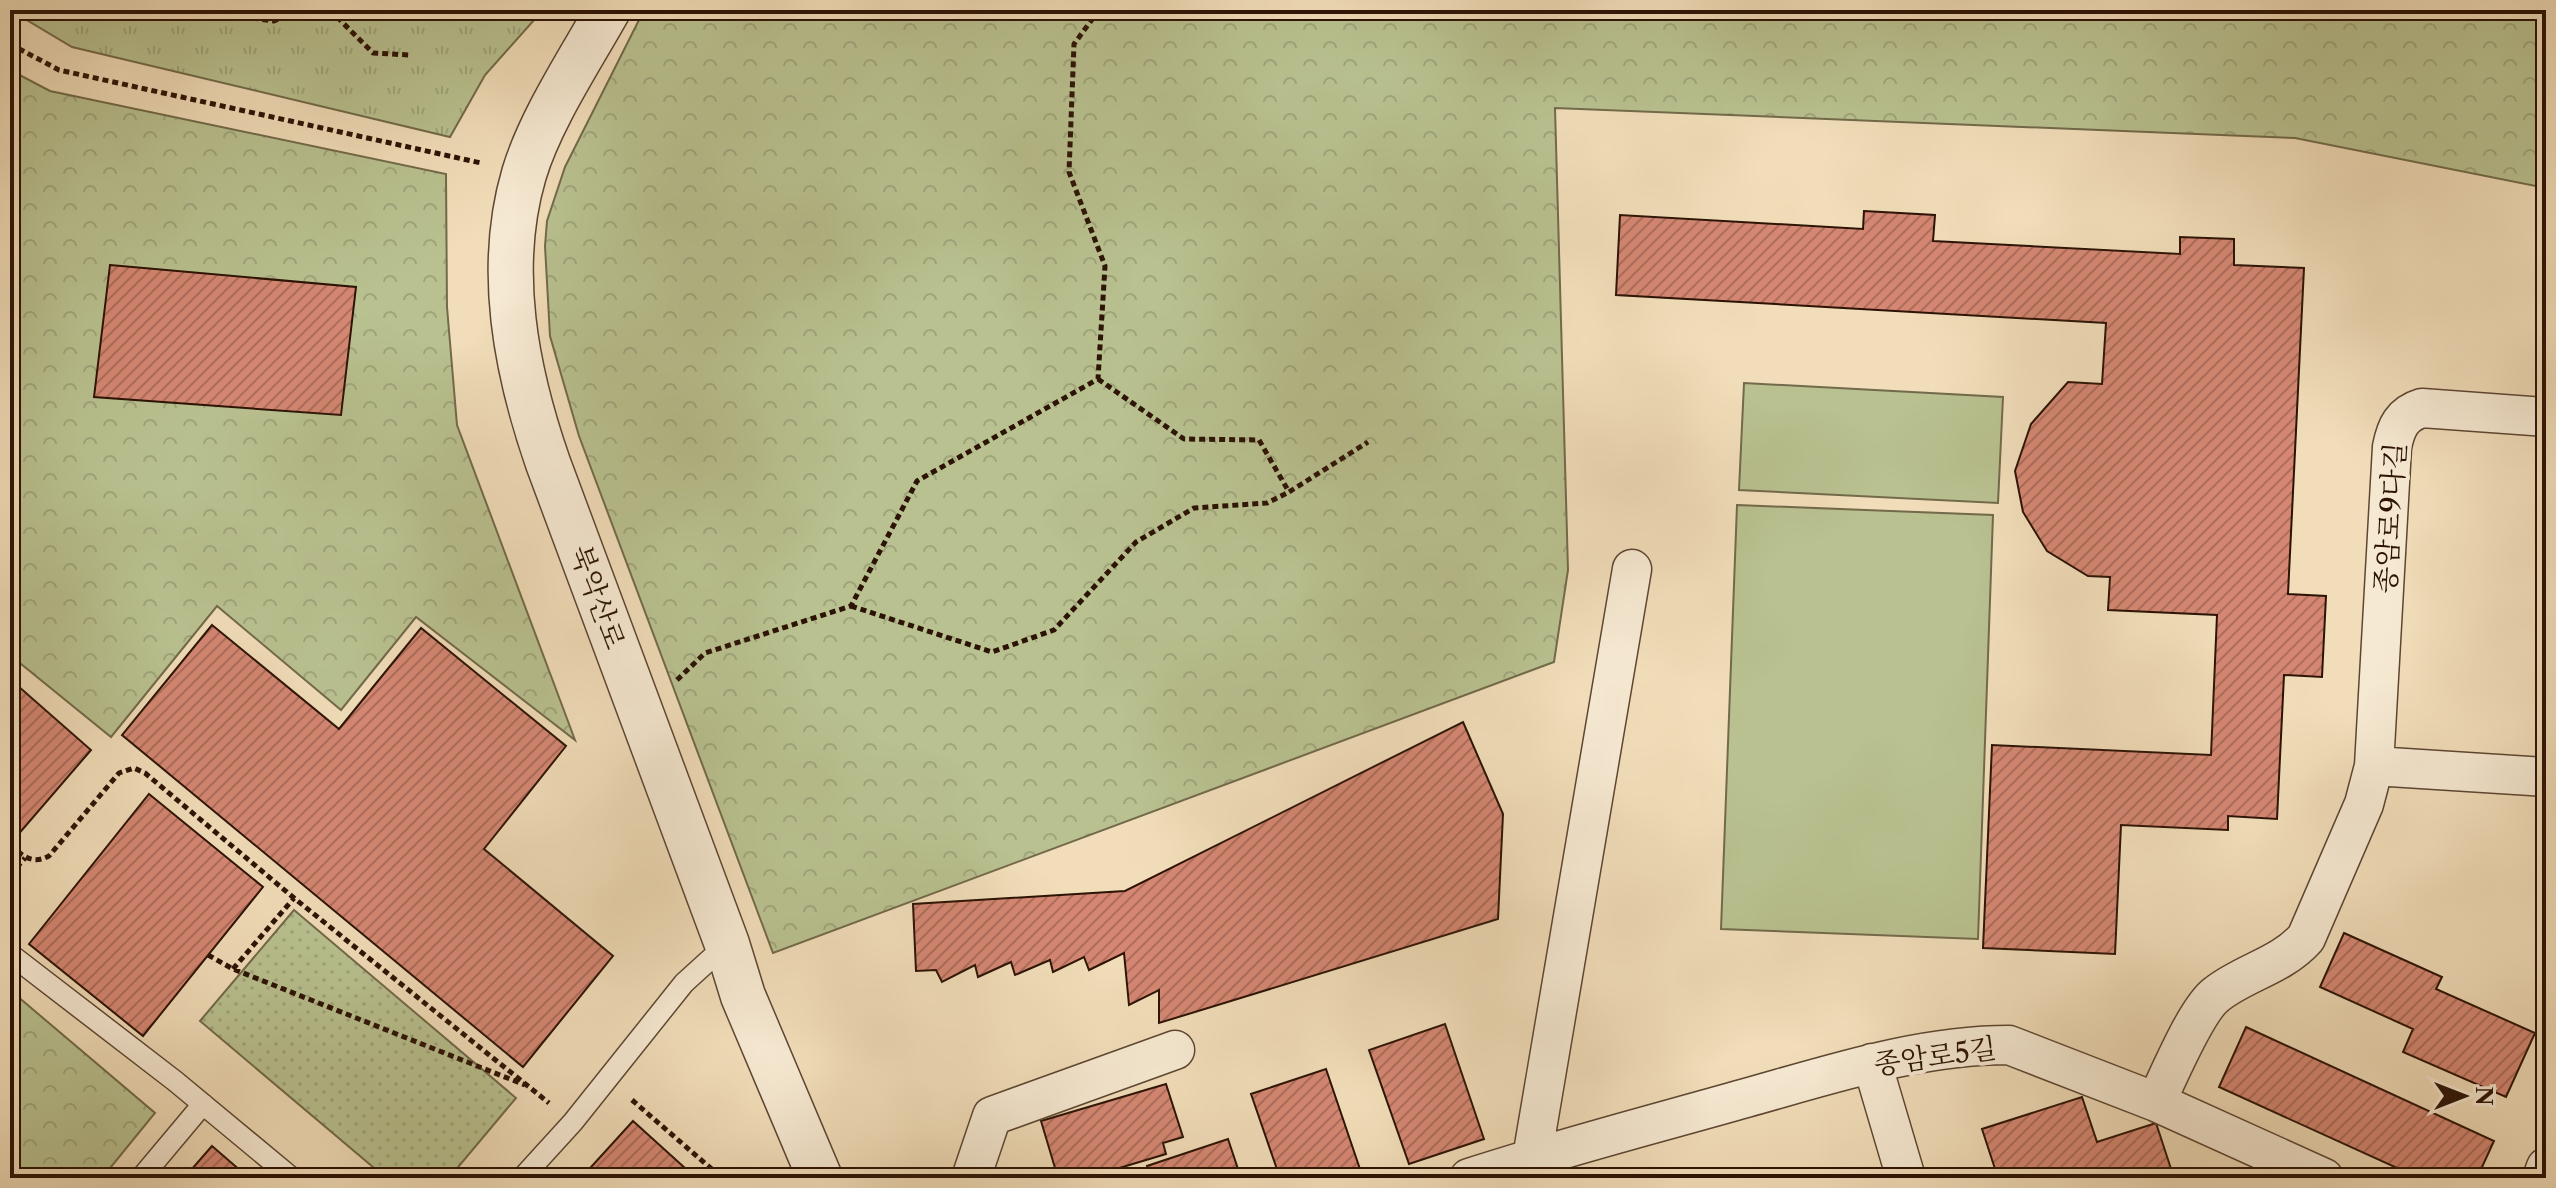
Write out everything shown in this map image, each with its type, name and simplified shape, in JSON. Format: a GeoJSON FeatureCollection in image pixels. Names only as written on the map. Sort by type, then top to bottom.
{"type":"FeatureCollection","features":[{"type":"Feature","properties":{"kind":"street","name":"북악산로"},"geometry":{"type":"LineString","coordinates":[[608,10],[542,129],[524,174],[512,260],[512,306],[517,347],[529,407],[727,944],[743,996],[820,1178]]}},
{"type":"Feature","properties":{"kind":"street","name":"종암로9다길"},"geometry":{"type":"LineString","coordinates":[[2156,1102],[2201,1013],[2213,996],[2294,952],[2306,938],[2364,804],[2374,766],[2392,447],[2400,422],[2409,412],[2422,408],[2546,417]]}},
{"type":"Feature","properties":{"kind":"street"},"geometry":{"type":"LineString","coordinates":[[1532,1158],[1632,569]]}},
{"type":"Feature","properties":{"kind":"street"},"geometry":{"type":"LineString","coordinates":[[2374,766],[2546,777]]}},
{"type":"Feature","properties":{"kind":"street","name":"종암로5길"},"geometry":{"type":"LineString","coordinates":[[1469,1178],[1872,1063],[1957,1047],[2009,1045],[2156,1102],[2324,1178]]}},
{"type":"Feature","properties":{"kind":"street"},"geometry":{"type":"LineString","coordinates":[[971,1178],[992,1116],[1175,1050]]}},
{"type":"Feature","properties":{"kind":"street"},"geometry":{"type":"LineString","coordinates":[[1872,1063],[1906,1178]]}},
{"type":"Feature","properties":{"kind":"street"},"geometry":{"type":"LineString","coordinates":[[2542,1178],[2546,1167]]}},
{"type":"Feature","properties":{"kind":"lane"},"geometry":{"type":"LineString","coordinates":[[522,1178],[573,1122],[684,983],[727,944]]}},
{"type":"Feature","properties":{"kind":"lane"},"geometry":{"type":"LineString","coordinates":[[10,954],[203,1104],[292,1178]]}},
{"type":"Feature","properties":{"kind":"lane"},"geometry":{"type":"LineString","coordinates":[[141,1178],[203,1104]]}},
{"type":"Feature","properties":{"kind":"path"},"geometry":{"type":"LineString","coordinates":[[193,10],[274,21],[297,10]]}},
{"type":"Feature","properties":{"kind":"path"},"geometry":{"type":"LineString","coordinates":[[330,10],[373,53],[409,55]]}},
{"type":"Feature","properties":{"kind":"path"},"geometry":{"type":"LineString","coordinates":[[1098,379],[1105,266],[1069,172],[1074,44],[1099,10]]}},
{"type":"Feature","properties":{"kind":"path"},"geometry":{"type":"LineString","coordinates":[[10,44],[59,70],[524,174]]}},
{"type":"Feature","properties":{"kind":"path"},"geometry":{"type":"LineString","coordinates":[[1098,379],[1184,439],[1259,440],[1289,492]]}},
{"type":"Feature","properties":{"kind":"path"},"geometry":{"type":"LineString","coordinates":[[851,606],[917,481],[1098,379]]}},
{"type":"Feature","properties":{"kind":"path"},"geometry":{"type":"LineString","coordinates":[[641,714],[705,653],[851,606],[992,652],[1054,630],[1136,542],[1194,508],[1267,503],[1368,442]]}},
{"type":"Feature","properties":{"kind":"path"},"geometry":{"type":"LineString","coordinates":[[10,845],[25,858],[39,861],[49,856],[119,773],[134,768],[145,773],[294,898],[553,1106]]}},
{"type":"Feature","properties":{"kind":"path"},"geometry":{"type":"LineString","coordinates":[[10,875],[25,858]]}},
{"type":"Feature","properties":{"kind":"path"},"geometry":{"type":"LineString","coordinates":[[233,969],[294,898]]}},
{"type":"Feature","properties":{"kind":"path"},"geometry":{"type":"LineString","coordinates":[[208,955],[233,969],[529,1087]]}},
{"type":"Feature","properties":{"kind":"path"},"geometry":{"type":"LineString","coordinates":[[632,1100],[722,1178]]}},
{"type":"Feature","properties":{"kind":"green space"},"geometry":{"type":"Polygon","coordinates":[[[10,10],[543,10],[485,75],[450,137],[72,47],[10,10]]]}},
{"type":"Feature","properties":{"kind":"green space"},"geometry":{"type":"Polygon","coordinates":[[[644,10],[2546,10],[2546,188],[2295,138],[1555,108],[1568,570],[1554,662],[773,953],[579,436],[550,336],[545,246],[547,221],[565,167],[644,10]]]}},
{"type":"Feature","properties":{"kind":"green space"},"geometry":{"type":"Polygon","coordinates":[[[10,70],[50,91],[446,174],[447,307],[457,425],[575,740],[416,617],[341,710],[217,606],[111,737],[10,655],[10,70]]]}},
{"type":"Feature","properties":{"kind":"green space"},"geometry":{"type":"Polygon","coordinates":[[[1744,383],[2003,397],[1998,503],[1739,490],[1744,383]]]}},
{"type":"Feature","properties":{"kind":"green space"},"geometry":{"type":"Polygon","coordinates":[[[1737,505],[1993,515],[1978,939],[1721,929],[1737,505]]]}},
{"type":"Feature","properties":{"kind":"green space"},"geometry":{"type":"Polygon","coordinates":[[[294,910],[516,1098],[449,1178],[386,1178],[200,1021],[294,910]]]}},
{"type":"Feature","properties":{"kind":"green space"},"geometry":{"type":"Polygon","coordinates":[[[10,990],[155,1113],[102,1178],[10,1178],[10,990]]]}},
{"type":"Feature","properties":{"kind":"building"},"geometry":{"type":"Polygon","coordinates":[[[1864,211],[1935,215],[1933,241],[2180,254],[2180,237],[2234,239],[2234,265],[2304,268],[2288,594],[2326,596],[2322,677],[2284,675],[2277,819],[2228,816],[2228,830],[2121,825],[2115,954],[1983,948],[1992,745],[2211,755],[2217,615],[2108,610],[2110,577],[2088,576],[2047,551],[2023,512],[2015,471],[2031,424],[2068,382],[2102,384],[2106,323],[1616,295],[1620,215],[1863,229],[1864,211]]]}},
{"type":"Feature","properties":{"kind":"building"},"geometry":{"type":"Polygon","coordinates":[[[110,265],[356,287],[341,415],[94,397],[110,265]]]}},
{"type":"Feature","properties":{"kind":"building"},"geometry":{"type":"Polygon","coordinates":[[[212,625],[339,729],[421,628],[566,746],[484,849],[613,956],[523,1067],[122,735],[212,625]]]}},
{"type":"Feature","properties":{"kind":"building"},"geometry":{"type":"Polygon","coordinates":[[[10,679],[91,750],[10,844],[10,679]]]}},
{"type":"Feature","properties":{"kind":"building"},"geometry":{"type":"Polygon","coordinates":[[[1463,722],[1503,814],[1498,919],[1159,1023],[1159,990],[1129,1005],[1124,953],[1089,970],[1084,957],[1053,972],[1050,960],[1015,975],[1011,962],[978,977],[975,965],[942,982],[936,970],[916,971],[913,904],[1125,891],[1463,722]]]}},
{"type":"Feature","properties":{"kind":"building"},"geometry":{"type":"Polygon","coordinates":[[[149,794],[263,887],[143,1036],[29,944],[149,794]]]}},
{"type":"Feature","properties":{"kind":"building"},"geometry":{"type":"Polygon","coordinates":[[[2344,933],[2442,977],[2436,989],[2535,1033],[2506,1097],[2403,1052],[2413,1029],[2320,987],[2344,933]]]}},
{"type":"Feature","properties":{"kind":"building"},"geometry":{"type":"Polygon","coordinates":[[[1445,1024],[1484,1139],[1409,1164],[1369,1050],[1445,1024]]]}},
{"type":"Feature","properties":{"kind":"building"},"geometry":{"type":"Polygon","coordinates":[[[2246,1027],[2494,1141],[2477,1178],[2419,1178],[2219,1087],[2246,1027]]]}},
{"type":"Feature","properties":{"kind":"building"},"geometry":{"type":"Polygon","coordinates":[[[1326,1069],[1363,1178],[1280,1178],[1251,1094],[1326,1069]]]}},
{"type":"Feature","properties":{"kind":"building"},"geometry":{"type":"Polygon","coordinates":[[[1166,1084],[1183,1137],[1163,1143],[1166,1154],[1086,1178],[1080,1178],[1078,1172],[1058,1178],[1041,1121],[1166,1084]]]}},
{"type":"Feature","properties":{"kind":"building"},"geometry":{"type":"Polygon","coordinates":[[[2082,1097],[2097,1142],[2156,1123],[2174,1178],[1988,1178],[1997,1175],[1982,1129],[2082,1097]]]}},
{"type":"Feature","properties":{"kind":"building"},"geometry":{"type":"Polygon","coordinates":[[[633,1121],[696,1178],[581,1178],[633,1121]]]}},
{"type":"Feature","properties":{"kind":"building"},"geometry":{"type":"Polygon","coordinates":[[[1228,1139],[1241,1178],[1151,1178],[1147,1166],[1228,1139]]]}},
{"type":"Feature","properties":{"kind":"building"},"geometry":{"type":"Polygon","coordinates":[[[212,1146],[249,1178],[184,1178],[212,1146]]]}}]}
